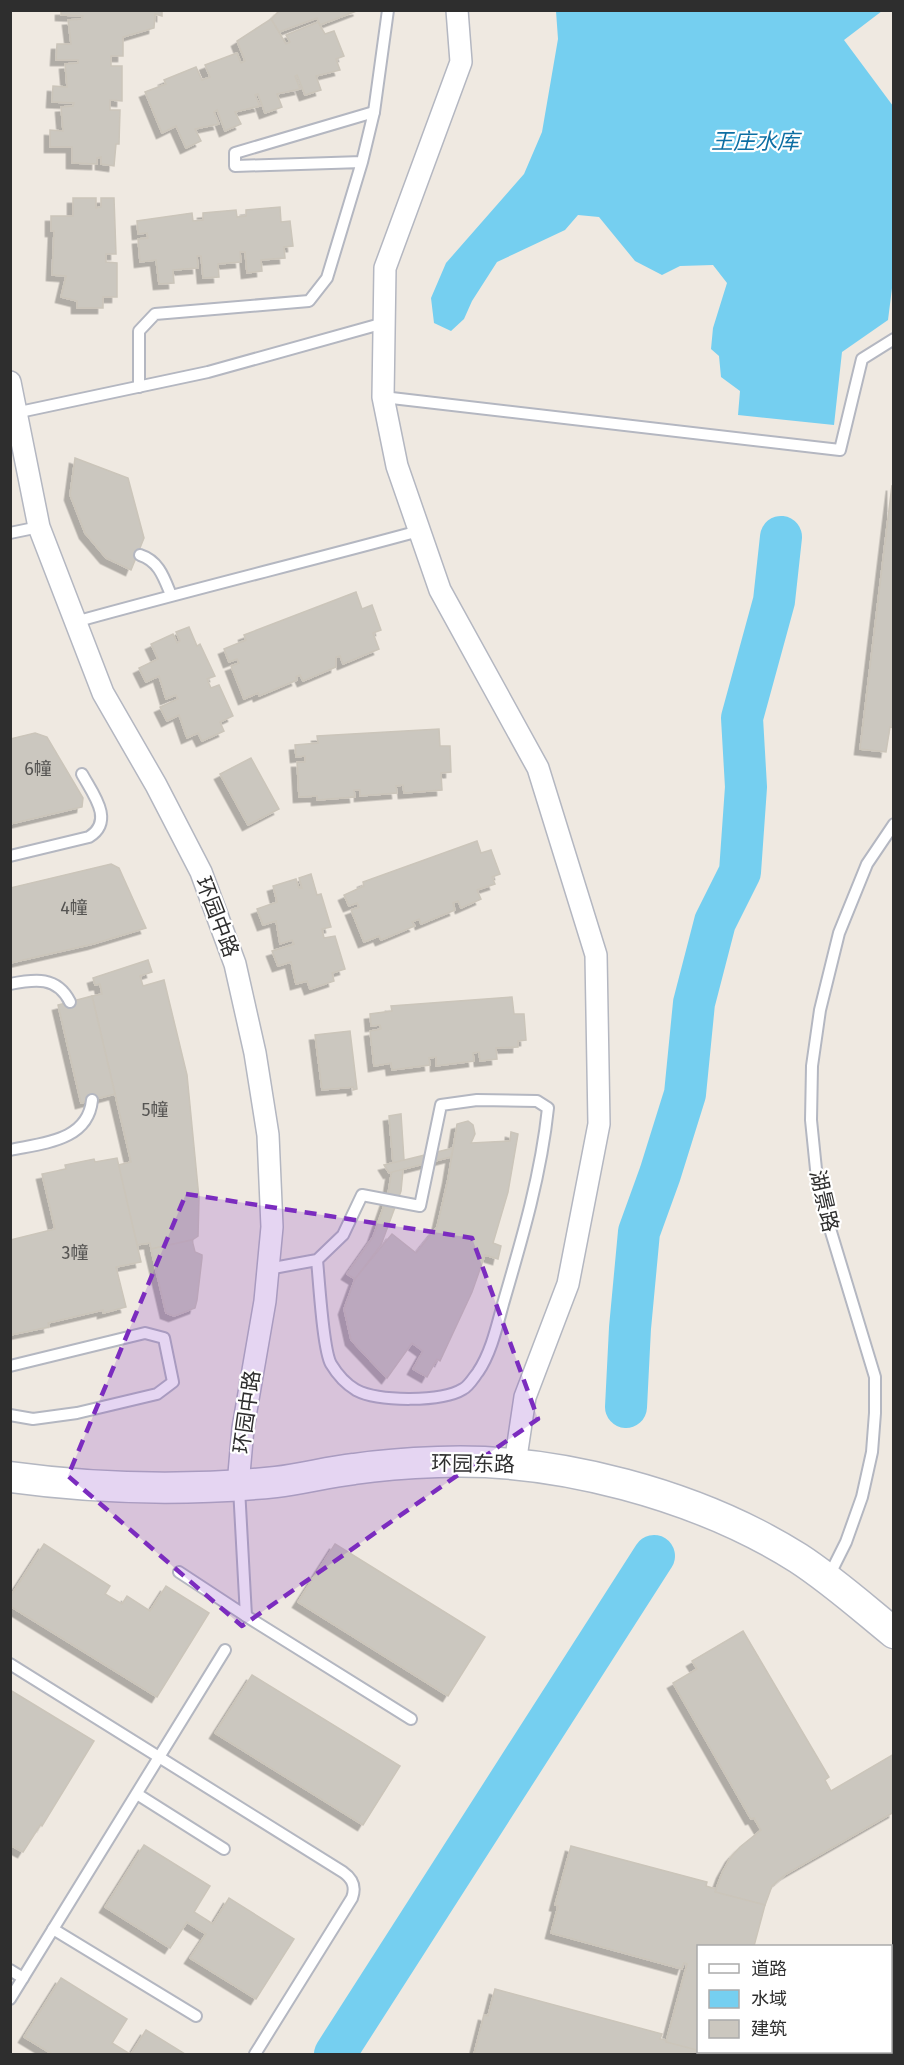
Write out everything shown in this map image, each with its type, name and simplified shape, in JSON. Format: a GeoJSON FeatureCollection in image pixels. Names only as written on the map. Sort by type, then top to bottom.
{"type":"FeatureCollection","features":[{"type":"Feature","properties":{"kind":"street"},"geometry":{"type":"LineString","coordinates":[[457,10],[461,62],[386,268],[383,397],[397,466],[440,590],[538,768],[596,955],[599,1124],[568,1284],[525,1397],[515,1464]]}},
{"type":"Feature","properties":{"kind":"street","name":"环园中路"},"geometry":{"type":"LineString","coordinates":[[10,382],[39,527],[103,693],[156,785],[201,872],[235,964],[255,1053],[268,1135],[272,1227],[265,1301],[243,1428],[238,1485]]}},
{"type":"Feature","properties":{"kind":"street","name":"环园东路"},"geometry":{"type":"LineString","coordinates":[[10,1477],[121,1487],[278,1482],[353,1469],[439,1462],[515,1464],[566,1471],[649,1491],[738,1525],[797,1558],[894,1633]]}},
{"type":"Feature","properties":{"kind":"lane"},"geometry":{"type":"LineString","coordinates":[[139,387],[139,331],[155,314],[309,301],[327,278],[362,162],[374,112],[388,10]]}},
{"type":"Feature","properties":{"kind":"lane"},"geometry":{"type":"LineString","coordinates":[[362,162],[235,166],[236,153],[374,112]]}},
{"type":"Feature","properties":{"kind":"lane"},"geometry":{"type":"LineString","coordinates":[[15,412],[207,372],[384,324]]}},
{"type":"Feature","properties":{"kind":"lane"},"geometry":{"type":"LineString","coordinates":[[383,397],[840,450],[862,359],[894,339]]}},
{"type":"Feature","properties":{"kind":"lane"},"geometry":{"type":"LineString","coordinates":[[10,533],[39,527]]}},
{"type":"Feature","properties":{"kind":"lane"},"geometry":{"type":"LineString","coordinates":[[75,622],[419,531]]}},
{"type":"Feature","properties":{"kind":"lane"},"geometry":{"type":"LineString","coordinates":[[140,555],[149,557],[156,564],[171,595]]}},
{"type":"Feature","properties":{"kind":"lane"},"geometry":{"type":"LineString","coordinates":[[10,856],[89,837],[99,829],[103,816],[101,809],[82,774]]}},
{"type":"Feature","properties":{"kind":"lane","name":"湖景路"},"geometry":{"type":"LineString","coordinates":[[827,1579],[846,1542],[862,1497],[872,1452],[875,1377],[818,1189],[811,1120],[812,1066],[820,1010],[840,933],[867,864],[894,824]]}},
{"type":"Feature","properties":{"kind":"lane"},"geometry":{"type":"LineString","coordinates":[[10,984],[36,979],[44,980],[60,987],[70,1002]]}},
{"type":"Feature","properties":{"kind":"lane"},"geometry":{"type":"LineString","coordinates":[[10,1150],[64,1138],[74,1133],[88,1117],[92,1100]]}},
{"type":"Feature","properties":{"kind":"lane"},"geometry":{"type":"LineString","coordinates":[[268,1269],[317,1260],[343,1235],[362,1195],[420,1206],[441,1105],[477,1100],[537,1101],[548,1108],[527,1224],[494,1336],[480,1370],[465,1389],[441,1397],[403,1398],[377,1396],[358,1391],[346,1383],[330,1362],[317,1260]]}},
{"type":"Feature","properties":{"kind":"lane"},"geometry":{"type":"LineString","coordinates":[[10,1366],[145,1333],[164,1338],[172,1382],[157,1394],[77,1413],[33,1419],[10,1415]]}},
{"type":"Feature","properties":{"kind":"lane"},"geometry":{"type":"LineString","coordinates":[[238,1485],[246,1616]]}},
{"type":"Feature","properties":{"kind":"lane"},"geometry":{"type":"LineString","coordinates":[[178,1572],[411,1719]]}},
{"type":"Feature","properties":{"kind":"lane"},"geometry":{"type":"LineString","coordinates":[[10,1999],[225,1650]]}},
{"type":"Feature","properties":{"kind":"lane"},"geometry":{"type":"LineString","coordinates":[[10,1664],[343,1872],[353,1881],[352,1898],[255,2055]]}},
{"type":"Feature","properties":{"kind":"lane"},"geometry":{"type":"LineString","coordinates":[[136,1794],[224,1849]]}},
{"type":"Feature","properties":{"kind":"lane"},"geometry":{"type":"LineString","coordinates":[[53,1929],[196,2016]]}},
{"type":"Feature","properties":{"kind":"lane"},"geometry":{"type":"LineString","coordinates":[[10,1970],[23,1978]]}},
{"type":"Feature","properties":{"kind":"highlighted area"},"geometry":{"type":"Polygon","coordinates":[[[186,1194],[472,1238],[538,1419],[242,1626],[68,1476],[186,1194]]]}},
{"type":"Feature","properties":{"kind":"water","name":"王庄水库"},"geometry":{"type":"Polygon","coordinates":[[[556,11],[882,11],[844,40],[893,106],[894,272],[888,320],[842,352],[834,425],[738,415],[740,391],[721,377],[719,356],[711,349],[713,328],[727,283],[713,265],[680,266],[662,275],[635,261],[599,217],[578,215],[565,230],[497,262],[472,301],[464,319],[451,331],[434,323],[431,298],[446,263],[524,174],[542,132],[558,39],[556,11]]]}},
{"type":"Feature","properties":{"kind":"building"},"geometry":{"type":"Polygon","coordinates":[[[61,10],[162,10],[162,16],[155,14],[154,28],[123,37],[123,56],[111,56],[111,66],[122,66],[122,101],[110,100],[110,110],[120,110],[119,144],[116,144],[114,166],[101,164],[101,157],[97,158],[97,164],[72,163],[72,147],[50,147],[50,130],[63,131],[61,107],[73,106],[74,103],[52,102],[53,86],[67,87],[65,64],[78,63],[78,60],[56,60],[57,44],[71,44],[68,20],[82,19],[83,16],[61,15],[61,10]]]}},
{"type":"Feature","properties":{"kind":"building"},"geometry":{"type":"Polygon","coordinates":[[[280,10],[359,10],[320,25],[317,18],[279,32],[271,19],[280,10]]]}},
{"type":"Feature","properties":{"kind":"building"},"geometry":{"type":"Polygon","coordinates":[[[271,19],[286,44],[290,42],[286,35],[318,22],[325,34],[334,31],[344,56],[336,59],[340,70],[316,76],[321,90],[305,95],[297,75],[295,76],[300,89],[277,94],[282,107],[265,113],[258,94],[255,95],[260,106],[235,112],[241,124],[225,131],[217,110],[214,112],[219,124],[195,129],[201,141],[186,148],[176,126],[162,133],[145,92],[166,84],[164,80],[196,67],[202,80],[210,77],[205,65],[237,53],[241,63],[245,61],[237,41],[271,19]]]}},
{"type":"Feature","properties":{"kind":"building"},"geometry":{"type":"Polygon","coordinates":[[[73,198],[96,198],[96,208],[101,207],[101,198],[114,198],[116,254],[106,254],[106,262],[117,263],[117,297],[103,297],[103,308],[77,308],[77,301],[61,297],[66,276],[52,275],[54,231],[51,231],[51,216],[73,216],[73,198]]]}},
{"type":"Feature","properties":{"kind":"building"},"geometry":{"type":"Polygon","coordinates":[[[280,207],[281,222],[290,221],[293,246],[284,247],[285,258],[261,260],[262,271],[247,273],[245,252],[240,252],[241,262],[218,264],[219,277],[203,278],[201,256],[197,256],[198,268],[173,270],[174,283],[159,284],[156,260],[140,262],[138,239],[148,238],[147,233],[138,234],[137,221],[192,213],[193,221],[203,220],[203,213],[236,210],[237,217],[246,216],[246,210],[280,207]]]}},
{"type":"Feature","properties":{"kind":"building"},"geometry":{"type":"Polygon","coordinates":[[[75,458],[128,478],[144,538],[131,570],[106,558],[85,533],[70,495],[75,458]]]}},
{"type":"Feature","properties":{"kind":"building"},"geometry":{"type":"Polygon","coordinates":[[[892,485],[894,728],[890,727],[886,752],[860,749],[892,485]]]}},
{"type":"Feature","properties":{"kind":"building"},"geometry":{"type":"Polygon","coordinates":[[[356,592],[362,609],[372,605],[381,630],[373,633],[379,649],[343,664],[340,656],[336,657],[336,667],[303,681],[300,675],[296,677],[297,680],[259,696],[258,693],[244,699],[231,666],[239,663],[237,659],[229,662],[224,649],[246,640],[244,635],[356,592]]]}},
{"type":"Feature","properties":{"kind":"building"},"geometry":{"type":"Polygon","coordinates":[[[189,627],[197,646],[200,644],[215,676],[207,679],[211,688],[219,685],[233,716],[220,722],[224,731],[202,741],[198,733],[187,738],[179,715],[167,721],[160,707],[178,699],[176,695],[166,699],[159,676],[146,682],[139,668],[158,659],[151,644],[173,634],[177,643],[180,641],[176,632],[189,627]]]}},
{"type":"Feature","properties":{"kind":"building"},"geometry":{"type":"Polygon","coordinates":[[[439,729],[440,746],[450,746],[451,772],[441,773],[442,790],[404,793],[403,785],[396,786],[397,793],[360,796],[360,790],[354,790],[355,797],[317,800],[317,796],[299,797],[297,762],[305,762],[305,756],[296,757],[295,745],[318,743],[317,736],[439,729]]]}},
{"type":"Feature","properties":{"kind":"building"},"geometry":{"type":"Polygon","coordinates":[[[35,733],[47,737],[83,798],[82,807],[10,824],[10,739],[35,733]]]}},
{"type":"Feature","properties":{"kind":"building"},"geometry":{"type":"Polygon","coordinates":[[[251,758],[279,809],[248,825],[220,774],[251,758]]]}},
{"type":"Feature","properties":{"kind":"building"},"geometry":{"type":"Polygon","coordinates":[[[477,841],[481,853],[491,850],[500,874],[492,877],[495,884],[477,890],[481,899],[461,908],[458,901],[453,903],[455,910],[421,924],[419,919],[412,922],[415,926],[381,940],[379,936],[364,942],[351,910],[359,907],[357,903],[349,906],[344,895],[364,886],[363,882],[477,841]]]}},
{"type":"Feature","properties":{"kind":"building"},"geometry":{"type":"Polygon","coordinates":[[[111,864],[119,868],[146,928],[93,944],[10,963],[10,888],[111,864]]]}},
{"type":"Feature","properties":{"kind":"building"},"geometry":{"type":"Polygon","coordinates":[[[311,874],[317,895],[321,894],[331,927],[322,929],[324,938],[335,936],[345,969],[332,973],[334,981],[310,989],[307,981],[296,984],[291,962],[278,966],[272,951],[294,944],[292,940],[280,944],[276,921],[263,925],[257,909],[277,902],[273,886],[296,879],[299,888],[302,888],[299,878],[311,874]]]}},
{"type":"Feature","properties":{"kind":"building"},"geometry":{"type":"Polygon","coordinates":[[[148,960],[152,972],[140,976],[143,986],[164,980],[187,1075],[199,1198],[198,1236],[192,1240],[151,1249],[150,1243],[137,1245],[118,1165],[131,1162],[92,996],[102,994],[100,984],[95,985],[93,978],[148,960]]]}},
{"type":"Feature","properties":{"kind":"building"},"geometry":{"type":"Polygon","coordinates":[[[92,996],[115,1094],[81,1103],[58,1005],[92,996]]]}},
{"type":"Feature","properties":{"kind":"building"},"geometry":{"type":"Polygon","coordinates":[[[512,997],[514,1014],[524,1014],[526,1040],[518,1041],[518,1047],[496,1048],[497,1059],[480,1061],[479,1052],[473,1053],[474,1061],[436,1066],[436,1057],[429,1058],[430,1065],[392,1070],[391,1063],[374,1066],[370,1031],[381,1029],[380,1025],[371,1026],[370,1014],[392,1011],[391,1006],[512,997]]]}},
{"type":"Feature","properties":{"kind":"building"},"geometry":{"type":"Polygon","coordinates":[[[350,1031],[357,1089],[353,1090],[353,1087],[322,1090],[315,1035],[350,1031]]]}},
{"type":"Feature","properties":{"kind":"building"},"geometry":{"type":"Polygon","coordinates":[[[401,1114],[404,1160],[401,1191],[381,1245],[355,1279],[347,1274],[373,1237],[388,1194],[393,1163],[389,1116],[401,1114]]]}},
{"type":"Feature","properties":{"kind":"building"},"geometry":{"type":"Polygon","coordinates":[[[468,1121],[473,1125],[475,1134],[471,1143],[510,1141],[511,1132],[518,1134],[508,1192],[493,1243],[501,1246],[498,1259],[485,1255],[472,1292],[440,1361],[437,1359],[427,1377],[413,1369],[423,1351],[412,1343],[387,1378],[351,1340],[344,1309],[355,1279],[392,1234],[416,1253],[437,1227],[457,1124],[468,1121]]]}},
{"type":"Feature","properties":{"kind":"building"},"geometry":{"type":"Polygon","coordinates":[[[453,1148],[451,1157],[389,1173],[384,1165],[453,1148]]]}},
{"type":"Feature","properties":{"kind":"building"},"geometry":{"type":"Polygon","coordinates":[[[117,1158],[141,1262],[116,1267],[126,1307],[48,1323],[49,1327],[10,1335],[10,1240],[55,1229],[42,1174],[66,1169],[65,1165],[94,1159],[95,1162],[117,1158]]]}},
{"type":"Feature","properties":{"kind":"building"},"geometry":{"type":"Polygon","coordinates":[[[192,1240],[195,1252],[202,1255],[197,1300],[195,1308],[174,1316],[166,1313],[151,1249],[192,1240]]]}},
{"type":"Feature","properties":{"kind":"building"},"geometry":{"type":"Polygon","coordinates":[[[44,1544],[110,1586],[105,1594],[122,1604],[127,1596],[150,1611],[166,1586],[209,1613],[157,1697],[10,1606],[10,1597],[44,1544]]]}},
{"type":"Feature","properties":{"kind":"building"},"geometry":{"type":"Polygon","coordinates":[[[335,1544],[485,1637],[448,1696],[298,1602],[335,1544]]]}},
{"type":"Feature","properties":{"kind":"building"},"geometry":{"type":"Polygon","coordinates":[[[743,1631],[829,1777],[825,1780],[831,1791],[894,1754],[894,1812],[786,1874],[772,1886],[765,1905],[715,1892],[731,1857],[761,1830],[754,1818],[751,1819],[673,1683],[697,1669],[692,1661],[743,1631]]]}},
{"type":"Feature","properties":{"kind":"building"},"geometry":{"type":"Polygon","coordinates":[[[252,1675],[400,1766],[363,1825],[215,1733],[252,1675]]]}},
{"type":"Feature","properties":{"kind":"building"},"geometry":{"type":"Polygon","coordinates":[[[10,1690],[94,1741],[42,1826],[41,1824],[23,1852],[10,1845],[10,1690]]]}},
{"type":"Feature","properties":{"kind":"building"},"geometry":{"type":"Polygon","coordinates":[[[144,1845],[210,1886],[194,1912],[213,1924],[229,1898],[294,1939],[256,1999],[190,1958],[206,1934],[187,1922],[170,1948],[105,1907],[144,1845]]]}},
{"type":"Feature","properties":{"kind":"building"},"geometry":{"type":"Polygon","coordinates":[[[571,1846],[707,1882],[706,1886],[716,1889],[715,1892],[765,1905],[754,1945],[697,1945],[697,2051],[666,2042],[687,1964],[684,1963],[682,1969],[551,1933],[558,1906],[555,1905],[571,1846]]]}},
{"type":"Feature","properties":{"kind":"building"},"geometry":{"type":"Polygon","coordinates":[[[61,1978],[127,2019],[112,2043],[130,2054],[52,2054],[24,2037],[61,1978]]]}},
{"type":"Feature","properties":{"kind":"building"},"geometry":{"type":"Polygon","coordinates":[[[495,1989],[662,2034],[660,2039],[666,2042],[697,2050],[697,2053],[712,2054],[474,2054],[484,2015],[488,2016],[495,1989]]]}},
{"type":"Feature","properties":{"kind":"building"},"geometry":{"type":"Polygon","coordinates":[[[146,2030],[185,2054],[131,2054],[146,2030]]]}},
{"type":"Feature","properties":{"kind":"waterway"},"geometry":{"type":"LineString","coordinates":[[626,1407],[630,1328],[639,1232],[685,1094],[694,1003],[715,922],[740,872],[746,787],[742,718],[774,601],[781,537]]}},
{"type":"Feature","properties":{"kind":"waterway"},"geometry":{"type":"LineString","coordinates":[[335,2054],[654,1556]]}}]}
